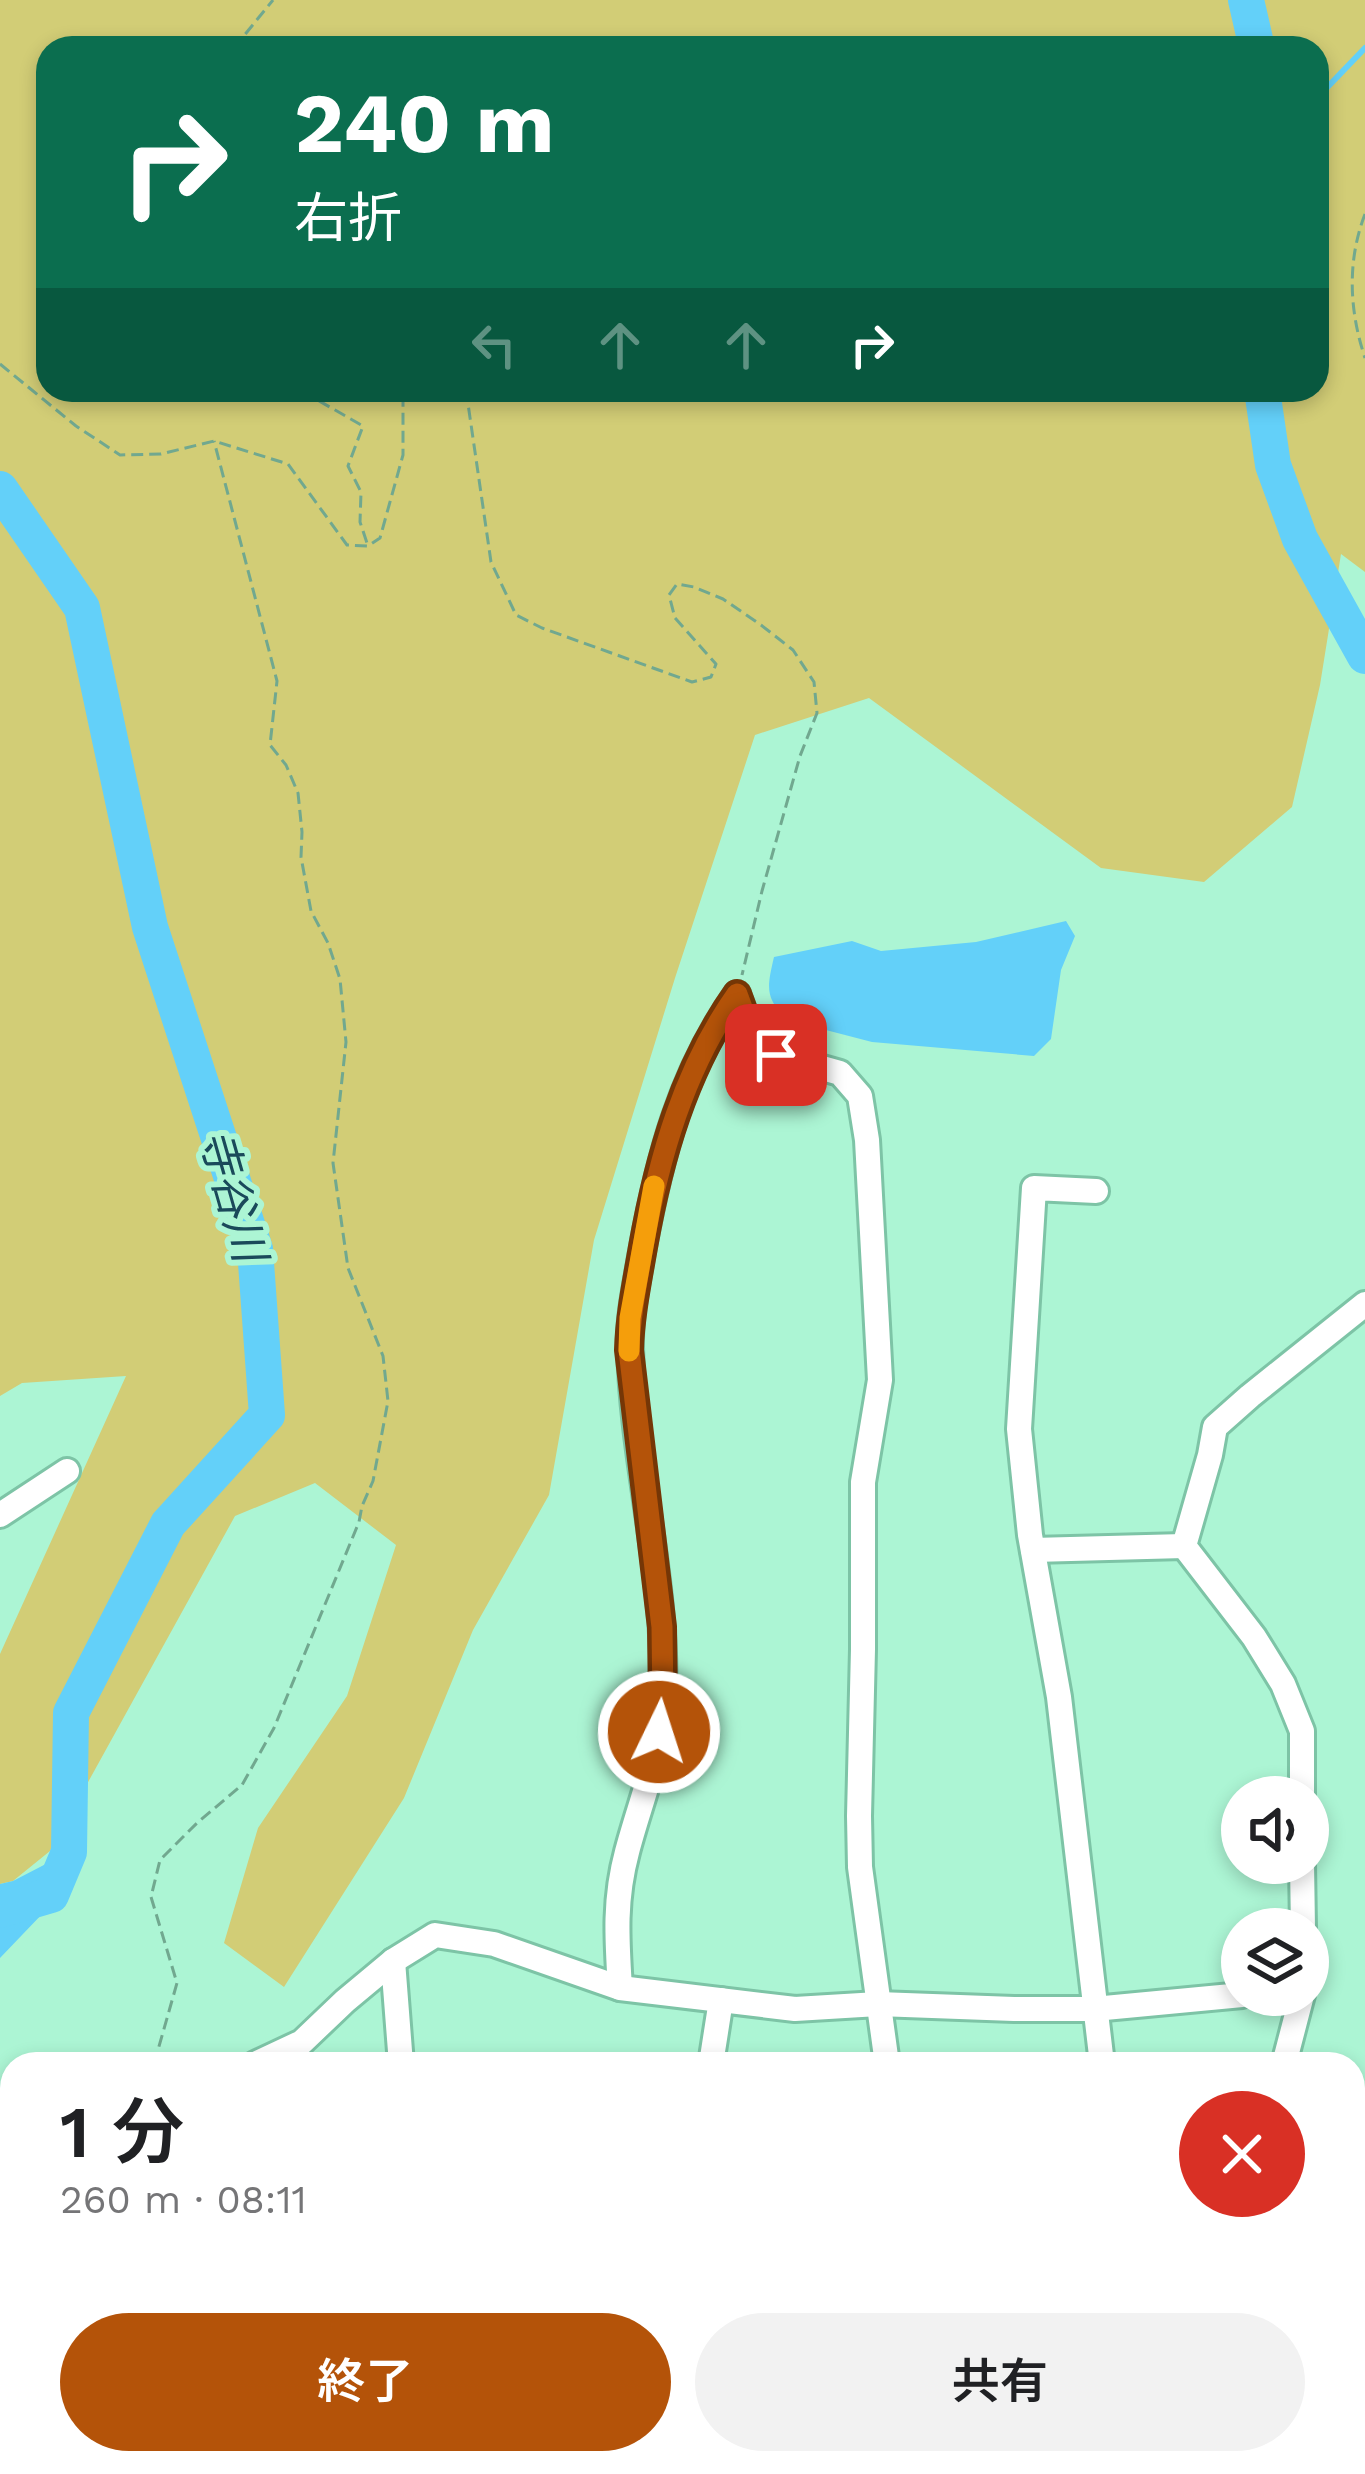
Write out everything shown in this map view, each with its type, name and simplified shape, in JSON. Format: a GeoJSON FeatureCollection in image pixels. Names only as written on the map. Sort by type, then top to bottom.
{"type":"FeatureCollection","features":[{"type":"Feature","properties":{"kind":"street"},"geometry":{"type":"LineString","coordinates":[[620,1988],[615,1922],[626,1856],[655,1759],[663,1705],[662,1627],[629,1350],[630,1318],[656,1174],[700,1052],[737,994]]}},
{"type":"Feature","properties":{"kind":"street"},"geometry":{"type":"LineString","coordinates":[[737,994],[752,1035],[776,1055],[840,1073],[860,1096],[867,1140],[880,1380],[862,1482],[860,1867],[885,2052]]}},
{"type":"Feature","properties":{"kind":"street"},"geometry":{"type":"LineString","coordinates":[[1096,1191],[1034,1189],[1019,1429],[1033,1550],[1059,1696],[1100,2052]]}},
{"type":"Feature","properties":{"kind":"street"},"geometry":{"type":"LineString","coordinates":[[1184,1546],[1215,1427],[1365,1304]]}},
{"type":"Feature","properties":{"kind":"street"},"geometry":{"type":"LineString","coordinates":[[0,1515],[68,1471]]}},
{"type":"Feature","properties":{"kind":"street"},"geometry":{"type":"LineString","coordinates":[[1033,1550],[1184,1546]]}},
{"type":"Feature","properties":{"kind":"street"},"geometry":{"type":"LineString","coordinates":[[1184,1546],[1255,1637],[1282,1684],[1302,1731],[1302,1776]]}},
{"type":"Feature","properties":{"kind":"street"},"geometry":{"type":"LineString","coordinates":[[281,2052],[302,2042],[393,1961],[435,1935],[494,1944],[620,1988],[795,2009],[878,2004],[1094,2008],[1221,1997]]}},
{"type":"Feature","properties":{"kind":"street"},"geometry":{"type":"LineString","coordinates":[[393,1961],[400,2052]]}},
{"type":"Feature","properties":{"kind":"street"},"geometry":{"type":"LineString","coordinates":[[713,2052],[721,2000]]}},
{"type":"Feature","properties":{"kind":"street"},"geometry":{"type":"LineString","coordinates":[[1287,2052],[1297,2016]]}},
{"type":"Feature","properties":{"kind":"path"},"geometry":{"type":"LineString","coordinates":[[244,36],[273,0]]}},
{"type":"Feature","properties":{"kind":"path"},"geometry":{"type":"LineString","coordinates":[[1365,214],[1355,241],[1351,274],[1365,358]]}},
{"type":"Feature","properties":{"kind":"path"},"geometry":{"type":"LineString","coordinates":[[0,364],[36,393]]}},
{"type":"Feature","properties":{"kind":"path"},"geometry":{"type":"LineString","coordinates":[[47,402],[120,454],[161,454],[214,441],[288,464],[347,545],[368,546],[380,538],[403,455],[403,402]]}},
{"type":"Feature","properties":{"kind":"path"},"geometry":{"type":"LineString","coordinates":[[321,402],[363,426],[349,466],[361,493],[360,523],[368,546]]}},
{"type":"Feature","properties":{"kind":"path"},"geometry":{"type":"LineString","coordinates":[[468,402],[490,562],[516,615],[692,682],[711,677],[716,664],[675,618],[669,596],[677,584],[694,587],[723,599],[793,650],[814,682],[817,713],[800,756],[737,994]]}},
{"type":"Feature","properties":{"kind":"path"},"geometry":{"type":"LineString","coordinates":[[157,2052],[177,1983],[151,1897],[160,1860],[242,1785],[274,1728],[359,1522],[373,1481],[388,1401],[383,1356],[348,1268],[333,1163],[346,1042],[340,979],[311,911],[301,857],[298,793],[286,765],[270,745],[277,681],[214,441]]}},
{"type":"Feature","properties":{"kind":"shaded area"},"geometry":{"type":"Polygon","coordinates":[[[0,0],[1365,0],[1365,572],[1341,554],[1320,685],[1292,807],[1204,882],[1101,868],[869,698],[755,735],[594,1240],[549,1495],[473,1630],[404,1798],[284,1987],[224,1943],[258,1828],[347,1696],[396,1545],[315,1483],[235,1516],[50,1851],[13,1881],[0,1884],[0,1654],[126,1376],[22,1383],[0,1396],[0,0]]]}},
{"type":"Feature","properties":{"kind":"water"},"geometry":{"type":"Polygon","coordinates":[[[1066,921],[1075,936],[1061,970],[1051,1039],[1034,1056],[872,1042],[822,1029],[791,1027],[770,995],[774,957],[852,941],[881,951],[976,942],[1066,921]]]}},
{"type":"Feature","properties":{"kind":"water"},"geometry":{"type":"Polygon","coordinates":[[[69,1852],[67,1888],[0,1958],[0,1884],[69,1852]]]}},
{"type":"Feature","properties":{"kind":"waterway"},"geometry":{"type":"LineString","coordinates":[[1246,0],[1254,36]]}},
{"type":"Feature","properties":{"kind":"waterway"},"geometry":{"type":"LineString","coordinates":[[1329,86],[1365,48]]}},
{"type":"Feature","properties":{"kind":"waterway"},"geometry":{"type":"LineString","coordinates":[[1264,402],[1273,465],[1300,539],[1365,656]]}},
{"type":"Feature","properties":{"kind":"waterway","name":"寺谷川"},"geometry":{"type":"LineString","coordinates":[[0,489],[82,608],[150,927],[255,1249],[267,1415],[168,1524],[71,1713],[69,1852],[51,1895],[0,1910]]}},
{"type":"Feature","properties":{"kind":"slow traffic"},"geometry":{"type":"LineString","coordinates":[[629,1351],[630,1318],[654,1186]]}},
{"type":"Feature","properties":{"kind":"route"},"geometry":{"type":"LineString","coordinates":[[659,1732],[662,1627],[629,1350],[630,1318],[666,1143],[700,1052],[737,994],[752,1035],[776,1055]]}}]}
